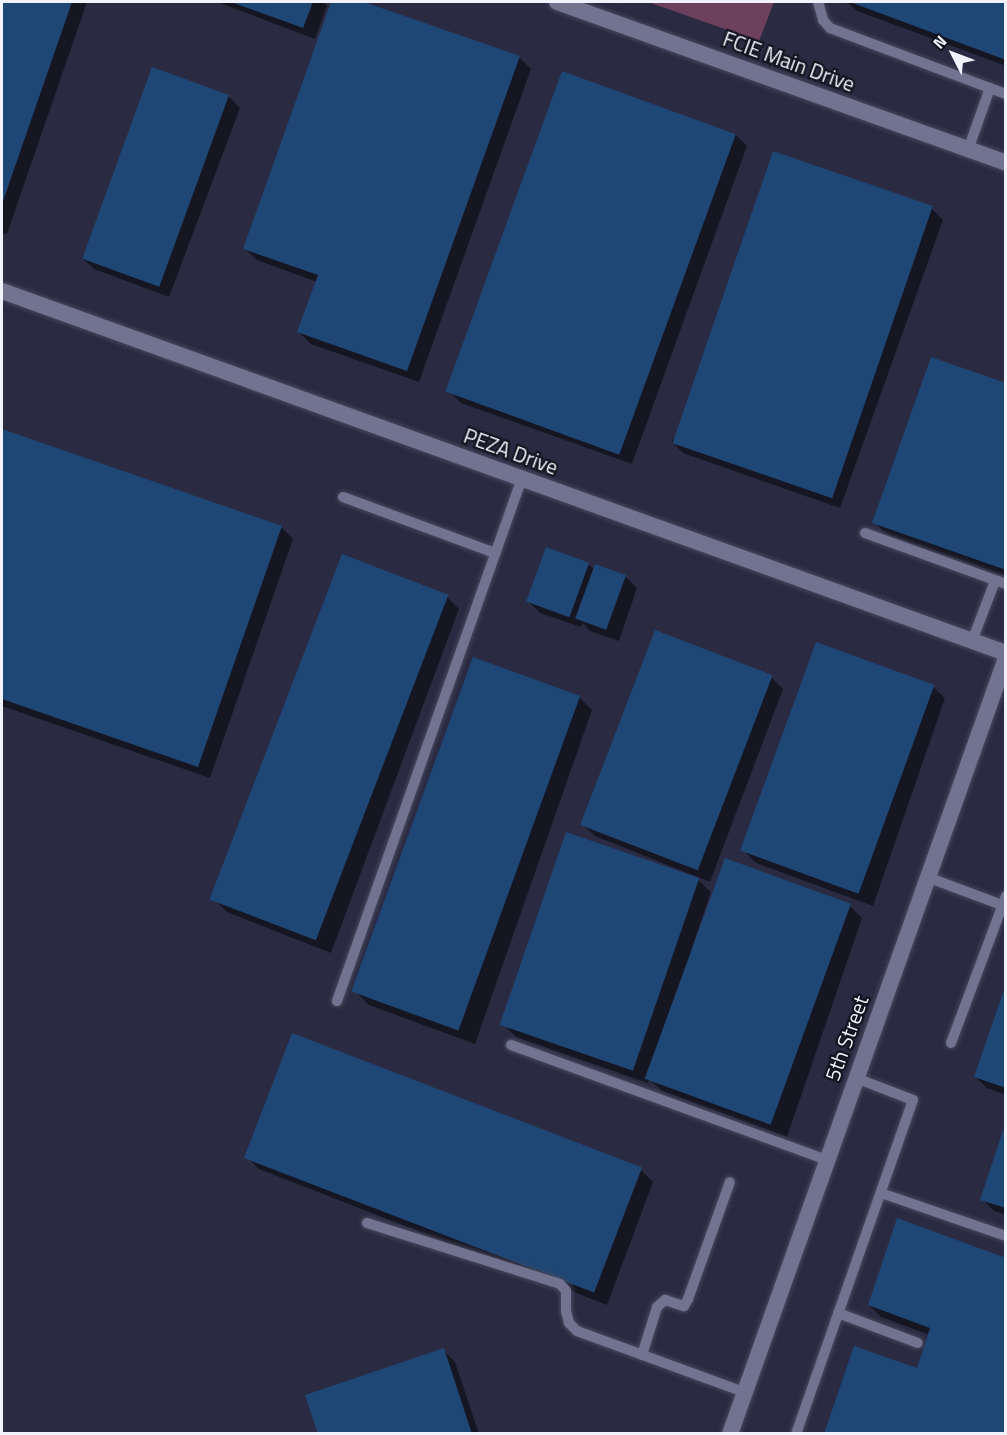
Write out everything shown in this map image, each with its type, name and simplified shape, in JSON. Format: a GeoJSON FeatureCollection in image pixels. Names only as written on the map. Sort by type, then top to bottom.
{"type":"FeatureCollection","features":[{"type":"Feature","properties":{"kind":"street","name":"FCIE Main Drive"},"geometry":{"type":"LineString","coordinates":[[557,2],[1005,163]]}},
{"type":"Feature","properties":{"kind":"street","name":"PEZA Drive"},"geometry":{"type":"LineString","coordinates":[[2,291],[972,641],[1005,656]]}},
{"type":"Feature","properties":{"kind":"street","name":"5th Street"},"geometry":{"type":"LineString","coordinates":[[730,1434],[1005,656]]}},
{"type":"Feature","properties":{"kind":"lane"},"geometry":{"type":"LineString","coordinates":[[818,2],[823,20],[830,28],[1005,94]]}},
{"type":"Feature","properties":{"kind":"lane"},"geometry":{"type":"LineString","coordinates":[[968,150],[990,88]]}},
{"type":"Feature","properties":{"kind":"lane"},"geometry":{"type":"LineString","coordinates":[[337,1001],[522,478]]}},
{"type":"Feature","properties":{"kind":"lane"},"geometry":{"type":"LineString","coordinates":[[343,497],[495,553]]}},
{"type":"Feature","properties":{"kind":"lane"},"geometry":{"type":"LineString","coordinates":[[865,533],[1000,583],[972,641]]}},
{"type":"Feature","properties":{"kind":"lane"},"geometry":{"type":"LineString","coordinates":[[927,877],[1004,901],[951,1043]]}},
{"type":"Feature","properties":{"kind":"lane"},"geometry":{"type":"LineString","coordinates":[[511,1045],[827,1160]]}},
{"type":"Feature","properties":{"kind":"lane"},"geometry":{"type":"LineString","coordinates":[[796,1434],[913,1100],[856,1078]]}},
{"type":"Feature","properties":{"kind":"lane"},"geometry":{"type":"LineString","coordinates":[[642,1355],[657,1307],[665,1300],[684,1306],[730,1182]]}},
{"type":"Feature","properties":{"kind":"lane"},"geometry":{"type":"LineString","coordinates":[[881,1192],[1005,1236]]}},
{"type":"Feature","properties":{"kind":"lane"},"geometry":{"type":"LineString","coordinates":[[367,1223],[560,1284],[566,1291],[566,1311],[569,1323],[577,1331],[744,1392]]}},
{"type":"Feature","properties":{"kind":"lane"},"geometry":{"type":"LineString","coordinates":[[838,1313],[918,1343]]}},
{"type":"Feature","properties":{"kind":"shaded area"},"geometry":{"type":"Polygon","coordinates":[[[648,2],[774,2],[759,41],[648,2]]]}},
{"type":"Feature","properties":{"kind":"building"},"geometry":{"type":"Polygon","coordinates":[[[2,2],[72,2],[2,204],[2,2]]]}},
{"type":"Feature","properties":{"kind":"building"},"geometry":{"type":"Polygon","coordinates":[[[231,2],[313,2],[303,28],[231,2]]]}},
{"type":"Feature","properties":{"kind":"building"},"geometry":{"type":"Polygon","coordinates":[[[331,2],[364,2],[520,56],[407,371],[297,332],[318,275],[243,249],[331,2]]]}},
{"type":"Feature","properties":{"kind":"building"},"geometry":{"type":"Polygon","coordinates":[[[850,2],[1006,2],[1006,60],[850,2]]]}},
{"type":"Feature","properties":{"kind":"building"},"geometry":{"type":"Polygon","coordinates":[[[152,67],[229,95],[159,287],[82,259],[152,67]]]}},
{"type":"Feature","properties":{"kind":"building"},"geometry":{"type":"Polygon","coordinates":[[[562,71],[736,134],[619,455],[445,391],[562,71]]]}},
{"type":"Feature","properties":{"kind":"building"},"geometry":{"type":"Polygon","coordinates":[[[773,151],[933,206],[832,498],[672,443],[773,151]]]}},
{"type":"Feature","properties":{"kind":"building"},"geometry":{"type":"Polygon","coordinates":[[[931,357],[1006,383],[1006,570],[872,523],[931,357]]]}},
{"type":"Feature","properties":{"kind":"building"},"geometry":{"type":"Polygon","coordinates":[[[2,429],[282,526],[198,767],[2,699],[2,429]]]}},
{"type":"Feature","properties":{"kind":"building"},"geometry":{"type":"Polygon","coordinates":[[[546,547],[589,563],[569,617],[526,602],[546,547]]]}},
{"type":"Feature","properties":{"kind":"building"},"geometry":{"type":"Polygon","coordinates":[[[342,554],[448,595],[316,940],[209,899],[342,554]]]}},
{"type":"Feature","properties":{"kind":"building"},"geometry":{"type":"Polygon","coordinates":[[[595,564],[626,575],[606,630],[575,619],[595,564]]]}},
{"type":"Feature","properties":{"kind":"building"},"geometry":{"type":"Polygon","coordinates":[[[655,630],[773,675],[698,870],[580,825],[655,630]]]}},
{"type":"Feature","properties":{"kind":"building"},"geometry":{"type":"Polygon","coordinates":[[[816,642],[934,685],[858,894],[740,851],[816,642]]]}},
{"type":"Feature","properties":{"kind":"building"},"geometry":{"type":"Polygon","coordinates":[[[473,657],[580,696],[458,1031],[351,992],[473,657]]]}},
{"type":"Feature","properties":{"kind":"building"},"geometry":{"type":"Polygon","coordinates":[[[566,832],[699,878],[633,1071],[500,1025],[566,832]]]}},
{"type":"Feature","properties":{"kind":"building"},"geometry":{"type":"Polygon","coordinates":[[[725,858],[851,904],[771,1125],[645,1079],[725,858]]]}},
{"type":"Feature","properties":{"kind":"building"},"geometry":{"type":"Polygon","coordinates":[[[1006,987],[1006,1088],[974,1077],[1006,987]]]}},
{"type":"Feature","properties":{"kind":"building"},"geometry":{"type":"Polygon","coordinates":[[[292,1033],[642,1167],[594,1292],[244,1158],[292,1033]]]}},
{"type":"Feature","properties":{"kind":"building"},"geometry":{"type":"Polygon","coordinates":[[[1006,1125],[1006,1208],[980,1200],[1006,1125]]]}},
{"type":"Feature","properties":{"kind":"building"},"geometry":{"type":"Polygon","coordinates":[[[897,1218],[1006,1258],[1006,1434],[824,1434],[854,1346],[917,1368],[930,1328],[868,1305],[897,1218]]]}},
{"type":"Feature","properties":{"kind":"building"},"geometry":{"type":"Polygon","coordinates":[[[444,1348],[472,1434],[318,1434],[305,1395],[444,1348]]]}}]}
